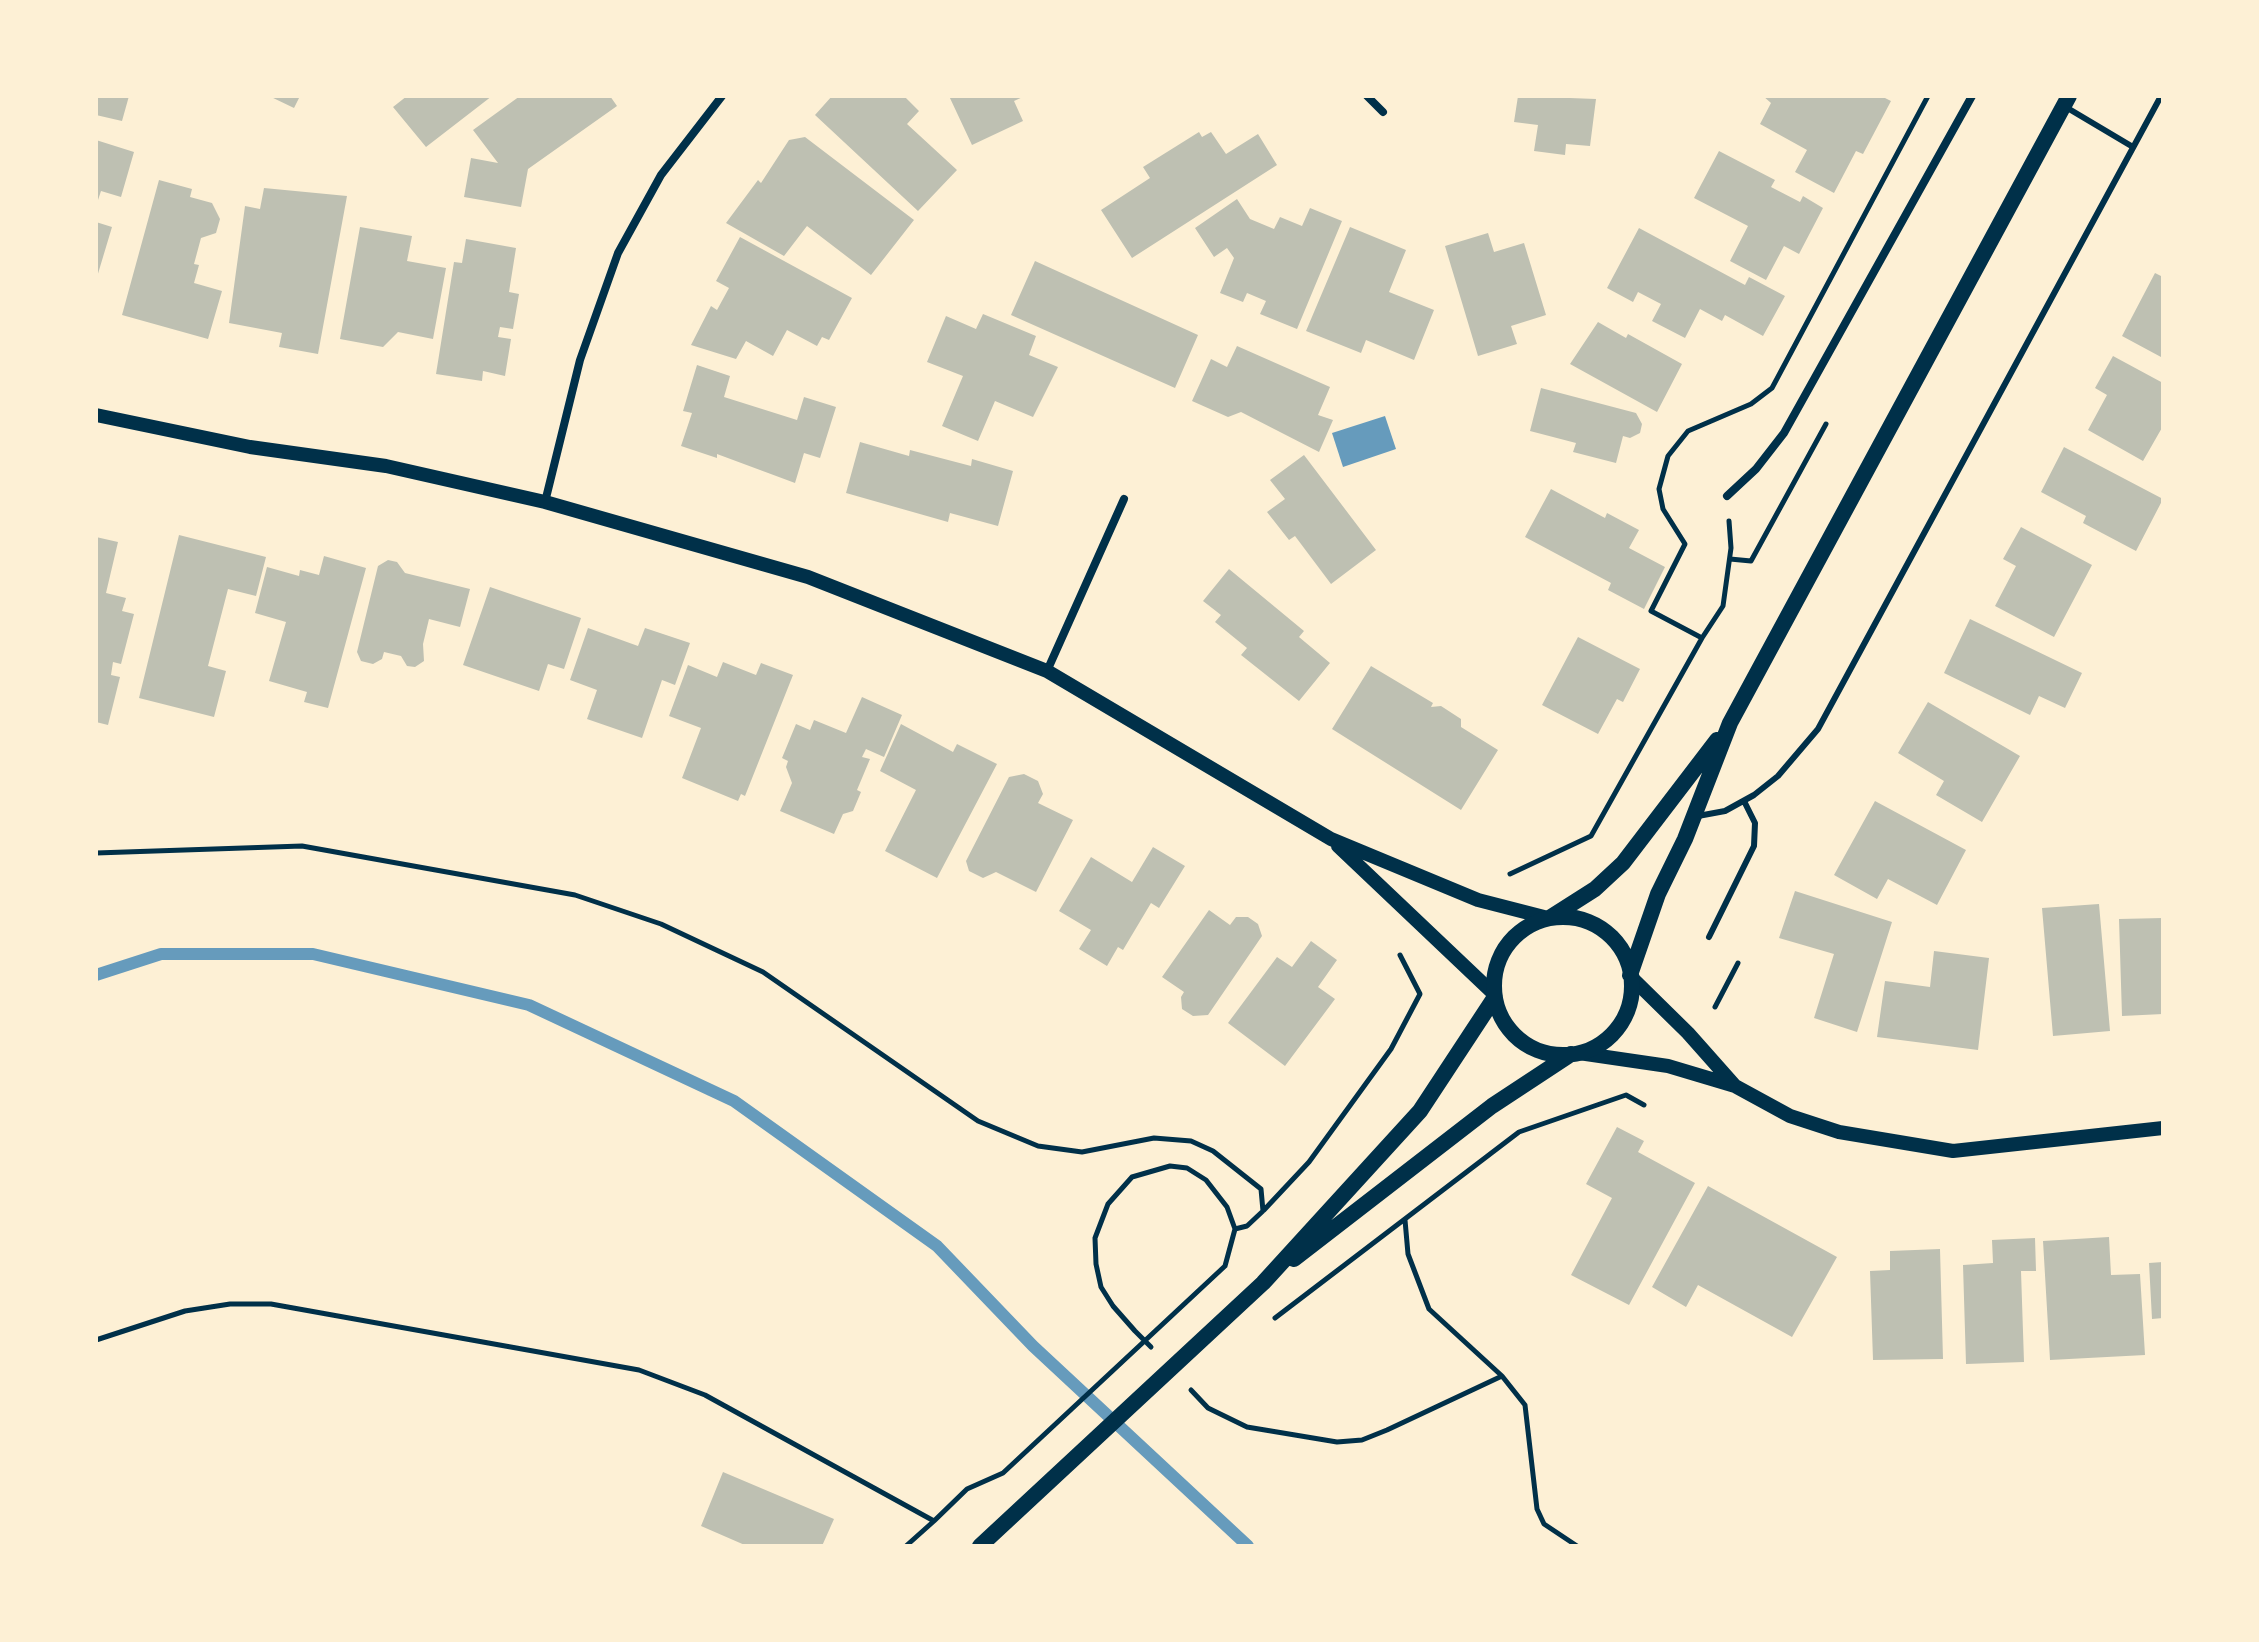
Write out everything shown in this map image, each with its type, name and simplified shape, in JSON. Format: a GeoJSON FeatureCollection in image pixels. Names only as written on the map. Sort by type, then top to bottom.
{"type":"FeatureCollection","features":[{"type":"Feature","properties":{"kind":"main road"},"geometry":{"type":"LineString","coordinates":[[1263,1283],[1492,1106],[1576,1053],[1599,1044],[1624,1019],[1631,994],[1631,976],[1658,894],[1730,723],[2066,101]]}},
{"type":"Feature","properties":{"kind":"main road"},"geometry":{"type":"LineString","coordinates":[[1576,1053],[1545,1052],[1519,1040],[1504,1022],[1494,996],[1497,964],[1509,943],[1524,929],[1549,918],[1595,889],[1623,863],[1730,723]]}},
{"type":"Feature","properties":{"kind":"main road"},"geometry":{"type":"LineString","coordinates":[[1549,918],[1579,919],[1601,929],[1617,944],[1631,976]]}},
{"type":"Feature","properties":{"kind":"main road"},"geometry":{"type":"LineString","coordinates":[[980,1546],[1263,1283],[1420,1111],[1494,996]]}},
{"type":"Feature","properties":{"kind":"street"},"geometry":{"type":"LineString","coordinates":[[545,502],[580,360],[618,253],[661,175],[722,96]]}},
{"type":"Feature","properties":{"kind":"street"},"geometry":{"type":"LineString","coordinates":[[1367,96],[1383,112]]}},
{"type":"Feature","properties":{"kind":"street"},"geometry":{"type":"LineString","coordinates":[[1727,496],[1756,469],[1784,433],[1972,96]]}},
{"type":"Feature","properties":{"kind":"street"},"geometry":{"type":"LineString","coordinates":[[96,415],[250,447],[386,466],[545,502],[808,577],[1047,671],[1331,839],[1478,900],[1549,918]]}},
{"type":"Feature","properties":{"kind":"street"},"geometry":{"type":"LineString","coordinates":[[1047,671],[1124,499]]}},
{"type":"Feature","properties":{"kind":"street"},"geometry":{"type":"LineString","coordinates":[[1331,839],[1494,996]]}},
{"type":"Feature","properties":{"kind":"street"},"geometry":{"type":"LineString","coordinates":[[1631,976],[1735,1086]]}},
{"type":"Feature","properties":{"kind":"street"},"geometry":{"type":"LineString","coordinates":[[1576,1053],[1668,1066],[1735,1086],[1790,1116],[1839,1132],[1953,1151],[2163,1128]]}},
{"type":"Feature","properties":{"kind":"lane"},"geometry":{"type":"LineString","coordinates":[[1693,816],[1725,811],[1778,776],[1800,752],[1832,706],[2161,96]]}},
{"type":"Feature","properties":{"kind":"lane"},"geometry":{"type":"LineString","coordinates":[[2066,101],[2133,147]]}},
{"type":"Feature","properties":{"kind":"lane"},"geometry":{"type":"LineString","coordinates":[[1709,937],[1754,846],[1755,823],[1744,801]]}},
{"type":"Feature","properties":{"kind":"path"},"geometry":{"type":"LineString","coordinates":[[1730,559],[1751,561],[1826,424]]}},
{"type":"Feature","properties":{"kind":"path"},"geometry":{"type":"LineString","coordinates":[[1702,638],[1723,606],[1730,559],[1727,496]]}},
{"type":"Feature","properties":{"kind":"path"},"geometry":{"type":"LineString","coordinates":[[1510,874],[1591,836]]}},
{"type":"Feature","properties":{"kind":"path"},"geometry":{"type":"LineString","coordinates":[[96,853],[302,846],[575,895],[661,924],[763,972],[978,1121],[1038,1146],[1082,1152],[1154,1138],[1191,1141],[1213,1151],[1261,1189],[1263,1211]]}},
{"type":"Feature","properties":{"kind":"path"},"geometry":{"type":"LineString","coordinates":[[906,1546],[967,1489],[1003,1473],[1225,1266],[1235,1229],[1247,1226],[1309,1162],[1391,1049],[1420,994],[1400,955]]}},
{"type":"Feature","properties":{"kind":"path"},"geometry":{"type":"LineString","coordinates":[[1715,1007],[1738,963]]}},
{"type":"Feature","properties":{"kind":"path"},"geometry":{"type":"LineString","coordinates":[[1276,1316],[1519,1132],[1626,1095],[1644,1105]]}},
{"type":"Feature","properties":{"kind":"path"},"geometry":{"type":"LineString","coordinates":[[1405,1219],[1408,1254],[1429,1309],[1502,1376],[1525,1405],[1537,1509],[1544,1524],[1577,1546]]}},
{"type":"Feature","properties":{"kind":"path"},"geometry":{"type":"LineString","coordinates":[[96,1340],[185,1311],[230,1304],[271,1304],[639,1370],[705,1395],[934,1521]]}},
{"type":"Feature","properties":{"kind":"water"},"geometry":{"type":"Polygon","coordinates":[[[1385,416],[1396,449],[1343,467],[1332,433],[1385,416]]]}},
{"type":"Feature","properties":{"kind":"building"},"geometry":{"type":"Polygon","coordinates":[[[96,96],[129,96],[122,121],[96,115],[96,96]]]}},
{"type":"Feature","properties":{"kind":"building"},"geometry":{"type":"Polygon","coordinates":[[[269,96],[300,96],[294,108],[269,96]]]}},
{"type":"Feature","properties":{"kind":"building"},"geometry":{"type":"Polygon","coordinates":[[[407,96],[492,96],[426,147],[393,107],[407,96]]]}},
{"type":"Feature","properties":{"kind":"building"},"geometry":{"type":"Polygon","coordinates":[[[520,96],[610,96],[617,106],[528,169],[521,207],[464,197],[471,158],[498,163],[473,130],[520,96]]]}},
{"type":"Feature","properties":{"kind":"building"},"geometry":{"type":"Polygon","coordinates":[[[832,96],[904,96],[919,111],[907,124],[957,170],[918,211],[815,115],[832,96]]]}},
{"type":"Feature","properties":{"kind":"building"},"geometry":{"type":"Polygon","coordinates":[[[949,96],[1025,96],[1014,101],[1023,121],[972,145],[949,96]]]}},
{"type":"Feature","properties":{"kind":"building"},"geometry":{"type":"Polygon","coordinates":[[[1518,96],[1596,99],[1590,146],[1566,144],[1565,155],[1534,151],[1538,125],[1514,122],[1518,96]]]}},
{"type":"Feature","properties":{"kind":"building"},"geometry":{"type":"Polygon","coordinates":[[[1763,96],[1881,96],[1891,101],[1863,154],[1856,151],[1834,193],[1795,172],[1807,150],[1760,124],[1771,103],[1763,96]]]}},
{"type":"Feature","properties":{"kind":"building"},"geometry":{"type":"Polygon","coordinates":[[[1199,132],[1202,137],[1211,132],[1226,154],[1258,134],[1277,165],[1132,258],[1101,210],[1150,178],[1143,167],[1199,132]]]}},
{"type":"Feature","properties":{"kind":"building"},"geometry":{"type":"Polygon","coordinates":[[[805,137],[914,220],[871,275],[807,226],[784,256],[726,223],[758,180],[761,183],[789,140],[805,137]]]}},
{"type":"Feature","properties":{"kind":"building"},"geometry":{"type":"Polygon","coordinates":[[[96,140],[134,152],[121,197],[101,191],[97,203],[96,140]]]}},
{"type":"Feature","properties":{"kind":"building"},"geometry":{"type":"Polygon","coordinates":[[[1719,151],[1775,180],[1771,187],[1800,202],[1803,196],[1823,208],[1799,254],[1784,246],[1766,280],[1730,261],[1748,226],[1694,198],[1719,151]]]}},
{"type":"Feature","properties":{"kind":"building"},"geometry":{"type":"Polygon","coordinates":[[[159,180],[192,189],[190,197],[212,203],[220,219],[216,233],[201,238],[194,264],[199,265],[194,283],[222,291],[208,339],[122,315],[159,180]]]}},
{"type":"Feature","properties":{"kind":"building"},"geometry":{"type":"Polygon","coordinates":[[[264,188],[347,196],[318,354],[279,347],[282,333],[229,323],[245,206],[260,209],[264,188]]]}},
{"type":"Feature","properties":{"kind":"building"},"geometry":{"type":"Polygon","coordinates":[[[1237,199],[1250,219],[1274,229],[1280,217],[1302,226],[1310,208],[1342,221],[1297,329],[1260,314],[1266,301],[1247,293],[1243,302],[1220,293],[1234,258],[1227,248],[1214,257],[1195,228],[1237,199]]]}},
{"type":"Feature","properties":{"kind":"building"},"geometry":{"type":"Polygon","coordinates":[[[96,222],[112,227],[97,277],[96,277],[96,222]]]}},
{"type":"Feature","properties":{"kind":"building"},"geometry":{"type":"Polygon","coordinates":[[[360,227],[412,236],[407,261],[446,268],[433,339],[398,332],[383,347],[340,339],[360,227]]]}},
{"type":"Feature","properties":{"kind":"building"},"geometry":{"type":"Polygon","coordinates":[[[1350,227],[1406,250],[1389,292],[1434,310],[1414,360],[1366,340],[1361,353],[1306,331],[1350,227]]]}},
{"type":"Feature","properties":{"kind":"building"},"geometry":{"type":"Polygon","coordinates":[[[1639,228],[1745,285],[1749,277],[1785,296],[1763,336],[1725,315],[1722,321],[1700,309],[1685,338],[1652,321],[1661,304],[1638,292],[1633,302],[1607,288],[1639,228]]]}},
{"type":"Feature","properties":{"kind":"building"},"geometry":{"type":"Polygon","coordinates":[[[1488,233],[1494,252],[1524,243],[1546,315],[1511,326],[1517,344],[1478,356],[1445,246],[1488,233]]]}},
{"type":"Feature","properties":{"kind":"building"},"geometry":{"type":"Polygon","coordinates":[[[740,237],[852,298],[829,340],[822,337],[817,346],[787,330],[773,356],[746,341],[736,359],[691,345],[711,306],[717,310],[729,288],[716,281],[740,237]]]}},
{"type":"Feature","properties":{"kind":"building"},"geometry":{"type":"Polygon","coordinates":[[[466,239],[516,248],[509,292],[519,294],[513,329],[500,327],[498,337],[511,339],[505,376],[483,371],[482,381],[436,374],[454,262],[462,263],[466,239]]]}},
{"type":"Feature","properties":{"kind":"building"},"geometry":{"type":"Polygon","coordinates":[[[1035,261],[1198,335],[1175,388],[1011,315],[1035,261]]]}},
{"type":"Feature","properties":{"kind":"building"},"geometry":{"type":"Polygon","coordinates":[[[2155,273],[2163,277],[2161,357],[2122,336],[2155,273]]]}},
{"type":"Feature","properties":{"kind":"building"},"geometry":{"type":"Polygon","coordinates":[[[983,314],[1036,336],[1029,355],[1058,367],[1033,417],[995,401],[978,441],[942,426],[963,376],[927,362],[946,316],[976,329],[983,314]]]}},
{"type":"Feature","properties":{"kind":"building"},"geometry":{"type":"Polygon","coordinates":[[[1598,322],[1626,338],[1628,334],[1682,364],[1657,412],[1570,364],[1598,322]]]}},
{"type":"Feature","properties":{"kind":"building"},"geometry":{"type":"Polygon","coordinates":[[[1237,346],[1330,387],[1318,415],[1333,420],[1319,452],[1241,412],[1228,417],[1192,401],[1211,359],[1227,367],[1237,346]]]}},
{"type":"Feature","properties":{"kind":"building"},"geometry":{"type":"Polygon","coordinates":[[[2113,356],[2163,383],[2163,426],[2143,461],[2088,430],[2107,395],[2095,388],[2113,356]]]}},
{"type":"Feature","properties":{"kind":"building"},"geometry":{"type":"Polygon","coordinates":[[[697,365],[730,376],[724,397],[797,420],[804,397],[836,407],[820,458],[804,453],[795,483],[717,454],[717,458],[681,446],[692,413],[683,411],[697,365]]]}},
{"type":"Feature","properties":{"kind":"building"},"geometry":{"type":"Polygon","coordinates":[[[1541,388],[1636,413],[1642,424],[1640,433],[1630,438],[1623,436],[1616,463],[1573,452],[1576,443],[1530,431],[1541,388]]]}},
{"type":"Feature","properties":{"kind":"building"},"geometry":{"type":"Polygon","coordinates":[[[860,442],[909,456],[910,450],[971,466],[972,459],[1013,471],[998,526],[950,513],[948,522],[846,493],[860,442]]]}},
{"type":"Feature","properties":{"kind":"building"},"geometry":{"type":"Polygon","coordinates":[[[2064,447],[2163,499],[2136,551],[2083,523],[2086,516],[2041,492],[2064,447]]]}},
{"type":"Feature","properties":{"kind":"building"},"geometry":{"type":"Polygon","coordinates":[[[1304,455],[1376,550],[1331,584],[1295,536],[1289,540],[1267,512],[1285,499],[1270,480],[1304,455]]]}},
{"type":"Feature","properties":{"kind":"building"},"geometry":{"type":"Polygon","coordinates":[[[1551,489],[1605,518],[1607,513],[1639,530],[1629,548],[1665,567],[1644,609],[1608,590],[1611,583],[1525,537],[1551,489]]]}},
{"type":"Feature","properties":{"kind":"building"},"geometry":{"type":"Polygon","coordinates":[[[2021,527],[2092,565],[2054,637],[1995,606],[2016,566],[2003,559],[2021,527]]]}},
{"type":"Feature","properties":{"kind":"building"},"geometry":{"type":"Polygon","coordinates":[[[179,535],[266,557],[256,596],[228,589],[208,666],[226,671],[214,717],[139,698],[179,535]]]}},
{"type":"Feature","properties":{"kind":"building"},"geometry":{"type":"Polygon","coordinates":[[[96,537],[118,542],[106,593],[126,598],[122,611],[134,614],[121,664],[113,662],[111,675],[120,677],[108,725],[96,722],[96,537]]]}},
{"type":"Feature","properties":{"kind":"building"},"geometry":{"type":"Polygon","coordinates":[[[324,556],[366,568],[328,708],[304,702],[307,692],[269,681],[286,622],[255,613],[267,567],[299,576],[300,570],[319,575],[324,556]]]}},
{"type":"Feature","properties":{"kind":"building"},"geometry":{"type":"Polygon","coordinates":[[[388,560],[397,562],[405,573],[470,589],[460,627],[429,619],[423,644],[424,661],[415,667],[407,666],[401,656],[384,652],[382,659],[373,664],[361,661],[357,652],[378,566],[388,560]]]}},
{"type":"Feature","properties":{"kind":"building"},"geometry":{"type":"Polygon","coordinates":[[[1229,569],[1304,631],[1299,637],[1330,663],[1299,701],[1241,655],[1247,648],[1215,622],[1221,615],[1203,601],[1229,569]]]}},
{"type":"Feature","properties":{"kind":"building"},"geometry":{"type":"Polygon","coordinates":[[[490,587],[581,618],[564,669],[548,664],[539,691],[463,665],[490,587]]]}},
{"type":"Feature","properties":{"kind":"building"},"geometry":{"type":"Polygon","coordinates":[[[1970,619],[2082,673],[2065,708],[2039,696],[2030,715],[1944,673],[1970,619]]]}},
{"type":"Feature","properties":{"kind":"building"},"geometry":{"type":"Polygon","coordinates":[[[588,628],[638,646],[645,628],[690,643],[675,685],[662,680],[642,738],[587,719],[597,690],[570,680],[588,628]]]}},
{"type":"Feature","properties":{"kind":"building"},"geometry":{"type":"Polygon","coordinates":[[[1578,637],[1640,669],[1623,702],[1617,699],[1598,734],[1542,705],[1578,637]]]}},
{"type":"Feature","properties":{"kind":"building"},"geometry":{"type":"Polygon","coordinates":[[[723,662],[756,675],[761,663],[793,675],[745,796],[741,794],[738,801],[682,778],[701,728],[669,716],[688,665],[717,677],[723,662]]]}},
{"type":"Feature","properties":{"kind":"building"},"geometry":{"type":"Polygon","coordinates":[[[1371,666],[1433,703],[1431,707],[1441,706],[1461,719],[1461,727],[1498,750],[1461,810],[1332,729],[1371,666]]]}},
{"type":"Feature","properties":{"kind":"building"},"geometry":{"type":"Polygon","coordinates":[[[862,697],[902,715],[884,757],[866,749],[862,757],[870,759],[857,790],[861,792],[853,811],[843,814],[834,834],[780,811],[792,783],[786,767],[788,761],[782,758],[796,724],[810,730],[814,720],[846,733],[862,697]]]}},
{"type":"Feature","properties":{"kind":"building"},"geometry":{"type":"Polygon","coordinates":[[[1928,702],[2020,756],[1982,822],[1936,795],[1944,781],[1898,753],[1928,702]]]}},
{"type":"Feature","properties":{"kind":"building"},"geometry":{"type":"Polygon","coordinates":[[[901,724],[953,752],[957,744],[997,764],[937,878],[885,851],[916,790],[880,771],[901,724]]]}},
{"type":"Feature","properties":{"kind":"building"},"geometry":{"type":"Polygon","coordinates":[[[1024,774],[1038,781],[1043,794],[1038,803],[1073,820],[1036,892],[996,872],[983,878],[969,871],[966,861],[1009,777],[1024,774]]]}},
{"type":"Feature","properties":{"kind":"building"},"geometry":{"type":"Polygon","coordinates":[[[1875,801],[1966,850],[1937,905],[1888,879],[1877,899],[1834,875],[1875,801]]]}},
{"type":"Feature","properties":{"kind":"building"},"geometry":{"type":"Polygon","coordinates":[[[1153,847],[1185,866],[1159,908],[1151,903],[1123,950],[1118,947],[1107,966],[1079,949],[1091,930],[1059,911],[1091,857],[1132,882],[1153,847]]]}},
{"type":"Feature","properties":{"kind":"building"},"geometry":{"type":"Polygon","coordinates":[[[1795,891],[1892,922],[1857,1032],[1814,1018],[1834,954],[1779,938],[1795,891]]]}},
{"type":"Feature","properties":{"kind":"building"},"geometry":{"type":"Polygon","coordinates":[[[2099,904],[2110,1031],[2053,1036],[2042,908],[2099,904]]]}},
{"type":"Feature","properties":{"kind":"building"},"geometry":{"type":"Polygon","coordinates":[[[1209,910],[1230,925],[1236,917],[1248,917],[1258,924],[1262,936],[1208,1015],[1193,1016],[1182,1009],[1184,992],[1162,977],[1209,910]]]}},
{"type":"Feature","properties":{"kind":"building"},"geometry":{"type":"Polygon","coordinates":[[[2163,918],[2163,1014],[2122,1016],[2119,919],[2163,918]]]}},
{"type":"Feature","properties":{"kind":"building"},"geometry":{"type":"Polygon","coordinates":[[[1311,941],[1337,960],[1318,987],[1335,999],[1285,1066],[1228,1023],[1277,957],[1292,967],[1311,941]]]}},
{"type":"Feature","properties":{"kind":"building"},"geometry":{"type":"Polygon","coordinates":[[[1934,951],[1989,958],[1978,1050],[1877,1037],[1885,981],[1930,987],[1934,951]]]}},
{"type":"Feature","properties":{"kind":"building"},"geometry":{"type":"Polygon","coordinates":[[[1617,1127],[1644,1141],[1638,1152],[1695,1183],[1629,1305],[1571,1275],[1612,1198],[1586,1184],[1617,1127]]]}},
{"type":"Feature","properties":{"kind":"building"},"geometry":{"type":"Polygon","coordinates":[[[1708,1186],[1837,1257],[1792,1337],[1698,1285],[1686,1307],[1652,1287],[1708,1186]]]}},
{"type":"Feature","properties":{"kind":"building"},"geometry":{"type":"Polygon","coordinates":[[[2109,1237],[2111,1275],[2140,1274],[2145,1355],[2050,1360],[2043,1241],[2109,1237]]]}},
{"type":"Feature","properties":{"kind":"building"},"geometry":{"type":"Polygon","coordinates":[[[2035,1238],[2036,1271],[2021,1271],[2024,1362],[1966,1364],[1963,1265],[1993,1263],[1992,1240],[2035,1238]]]}},
{"type":"Feature","properties":{"kind":"building"},"geometry":{"type":"Polygon","coordinates":[[[1940,1249],[1943,1359],[1873,1360],[1870,1271],[1890,1270],[1890,1251],[1940,1249]]]}},
{"type":"Feature","properties":{"kind":"building"},"geometry":{"type":"Polygon","coordinates":[[[2163,1262],[2163,1318],[2152,1319],[2149,1263],[2163,1262]]]}},
{"type":"Feature","properties":{"kind":"building"},"geometry":{"type":"Polygon","coordinates":[[[723,1472],[834,1519],[822,1546],[747,1546],[701,1526],[723,1472]]]}},
{"type":"Feature","properties":{"kind":"waterway"},"geometry":{"type":"LineString","coordinates":[[96,975],[161,954],[313,954],[529,1005],[734,1101],[937,1246],[1033,1346],[1248,1546]]}}]}
